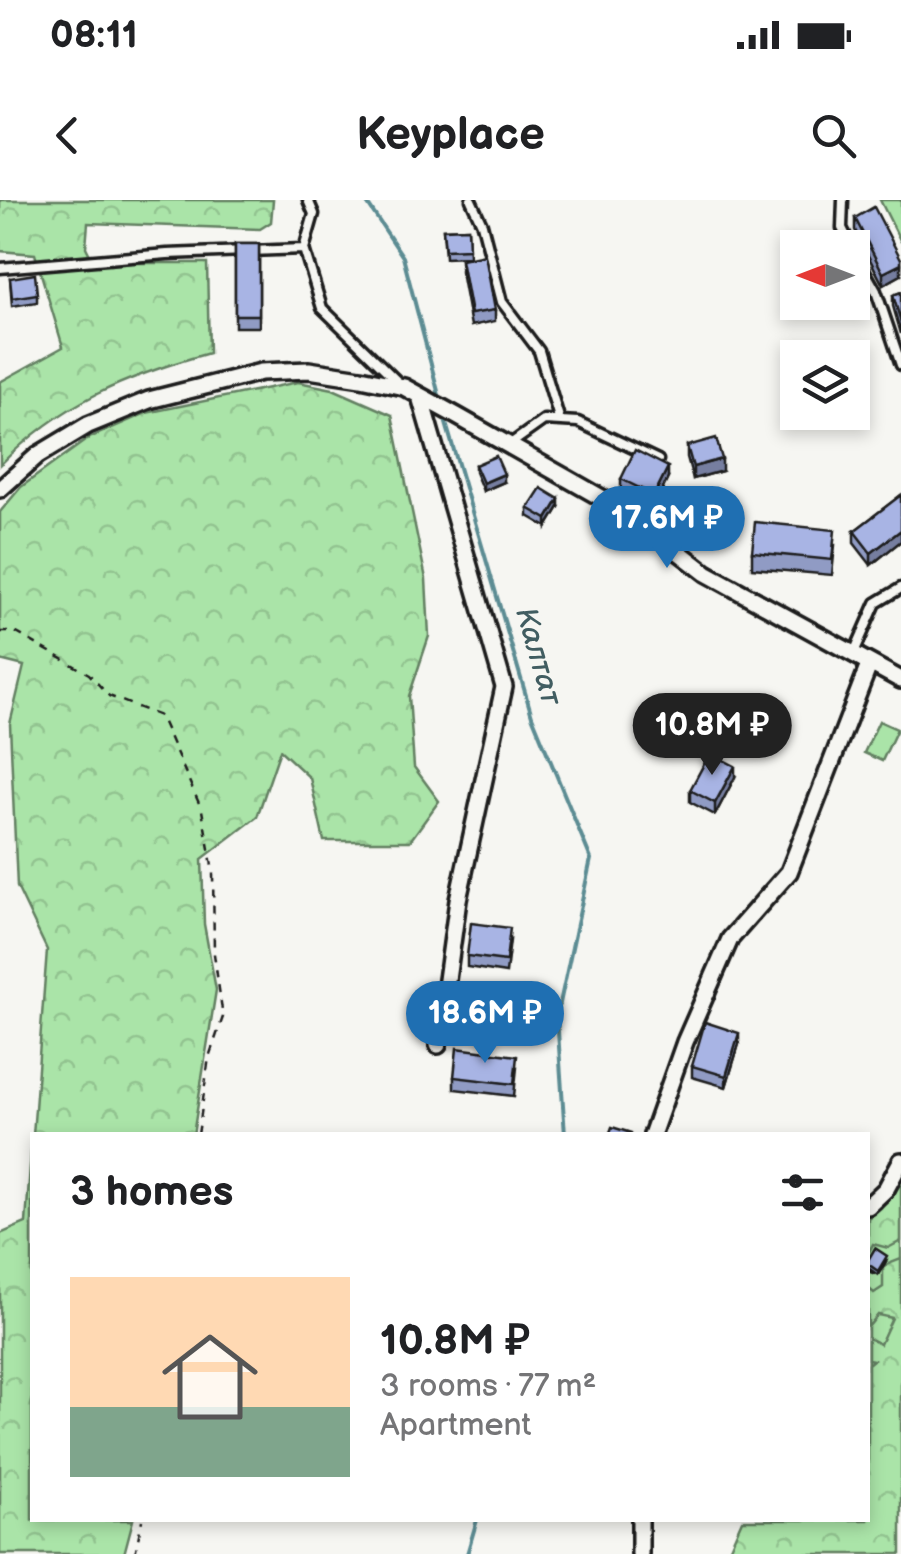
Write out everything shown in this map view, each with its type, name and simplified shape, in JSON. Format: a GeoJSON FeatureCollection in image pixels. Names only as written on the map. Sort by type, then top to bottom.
{"type":"FeatureCollection","features":[{"type":"Feature","properties":{"kind":"street"},"geometry":{"type":"LineString","coordinates":[[0,489],[38,455],[88,426],[149,400],[222,379],[310,370],[404,387],[630,514],[706,573],[901,680]]}},
{"type":"Feature","properties":{"kind":"street"},"geometry":{"type":"LineString","coordinates":[[425,401],[504,687],[458,900],[438,1045]]}},
{"type":"Feature","properties":{"kind":"street"},"geometry":{"type":"LineString","coordinates":[[653,1132],[685,1042],[730,939],[790,872],[870,664]]}},
{"type":"Feature","properties":{"kind":"street"},"geometry":{"type":"LineString","coordinates":[[870,1204],[886,1189],[901,1161]]}},
{"type":"Feature","properties":{"kind":"street"},"geometry":{"type":"LineString","coordinates":[[640,1522],[640,1554]]}},
{"type":"Feature","properties":{"kind":"lane"},"geometry":{"type":"LineString","coordinates":[[308,200],[314,214],[304,250],[322,308],[404,387]]}},
{"type":"Feature","properties":{"kind":"lane"},"geometry":{"type":"LineString","coordinates":[[470,200],[482,224],[502,302],[539,351],[560,421]]}},
{"type":"Feature","properties":{"kind":"lane"},"geometry":{"type":"LineString","coordinates":[[843,200],[843,230]]}},
{"type":"Feature","properties":{"kind":"lane"},"geometry":{"type":"LineString","coordinates":[[0,268],[168,254],[304,250]]}},
{"type":"Feature","properties":{"kind":"lane"},"geometry":{"type":"LineString","coordinates":[[870,280],[901,365]]}},
{"type":"Feature","properties":{"kind":"lane"},"geometry":{"type":"LineString","coordinates":[[509,446],[544,420],[578,422],[658,460]]}},
{"type":"Feature","properties":{"kind":"lane"},"geometry":{"type":"LineString","coordinates":[[852,655],[876,603],[901,588]]}},
{"type":"Feature","properties":{"kind":"path"},"geometry":{"type":"LineString","coordinates":[[0,632],[15,632],[88,674],[108,696],[160,716],[171,748],[190,778],[211,852],[214,954],[223,1017],[209,1056],[198,1132]]}},
{"type":"Feature","properties":{"kind":"path"},"geometry":{"type":"LineString","coordinates":[[870,1272],[878,1274]]}},
{"type":"Feature","properties":{"kind":"path"},"geometry":{"type":"LineString","coordinates":[[135,1554],[142,1522]]}},
{"type":"Feature","properties":{"kind":"green space"},"geometry":{"type":"Polygon","coordinates":[[[0,200],[273,200],[271,222],[260,229],[88,223],[86,247],[94,263],[207,263],[209,353],[150,371],[97,394],[47,424],[0,465],[0,382],[63,347],[35,254],[0,251],[0,200]]]}},
{"type":"Feature","properties":{"kind":"green space"},"geometry":{"type":"Polygon","coordinates":[[[880,200],[901,200],[901,242],[880,200]]]}},
{"type":"Feature","properties":{"kind":"green space"},"geometry":{"type":"Polygon","coordinates":[[[298,382],[333,389],[392,415],[426,579],[429,636],[409,696],[414,767],[439,801],[410,841],[324,841],[310,778],[280,750],[257,817],[202,859],[204,924],[216,990],[193,1132],[33,1132],[47,950],[17,887],[10,724],[24,666],[0,660],[0,512],[21,487],[89,438],[146,413],[298,382]]]}},
{"type":"Feature","properties":{"kind":"green space"},"geometry":{"type":"Polygon","coordinates":[[[879,721],[897,729],[882,761],[864,753],[879,721]]]}},
{"type":"Feature","properties":{"kind":"green space"},"geometry":{"type":"Polygon","coordinates":[[[30,1166],[30,1522],[132,1522],[124,1554],[0,1554],[0,1234],[26,1223],[30,1166]]]}},
{"type":"Feature","properties":{"kind":"green space"},"geometry":{"type":"Polygon","coordinates":[[[901,1176],[901,1241],[888,1248],[873,1244],[870,1250],[870,1216],[881,1208],[901,1176]]]}},
{"type":"Feature","properties":{"kind":"green space"},"geometry":{"type":"Polygon","coordinates":[[[879,1207],[901,1219],[901,1300],[870,1366],[870,1213],[879,1207]]]}},
{"type":"Feature","properties":{"kind":"green space"},"geometry":{"type":"Polygon","coordinates":[[[901,1259],[901,1554],[727,1554],[741,1522],[870,1522],[870,1339],[880,1344],[892,1318],[878,1315],[870,1325],[870,1290],[874,1293],[883,1287],[883,1266],[901,1259]]]}},
{"type":"Feature","properties":{"kind":"building"},"geometry":{"type":"Polygon","coordinates":[[[874,207],[901,264],[883,273],[870,247],[870,230],[861,230],[855,218],[874,207]]]}},
{"type":"Feature","properties":{"kind":"building"},"geometry":{"type":"Polygon","coordinates":[[[468,228],[469,249],[445,250],[443,229],[468,228]]]}},
{"type":"Feature","properties":{"kind":"building"},"geometry":{"type":"Polygon","coordinates":[[[235,244],[259,244],[259,315],[235,315],[235,244]]]}},
{"type":"Feature","properties":{"kind":"building"},"geometry":{"type":"Polygon","coordinates":[[[485,255],[495,310],[471,314],[461,260],[485,255]]]}},
{"type":"Feature","properties":{"kind":"building"},"geometry":{"type":"Polygon","coordinates":[[[35,274],[37,294],[12,298],[10,278],[35,274]]]}},
{"type":"Feature","properties":{"kind":"building"},"geometry":{"type":"Polygon","coordinates":[[[901,292],[901,322],[893,295],[901,292]]]}},
{"type":"Feature","properties":{"kind":"building"},"geometry":{"type":"Polygon","coordinates":[[[716,438],[722,459],[693,467],[687,446],[716,438]]]}},
{"type":"Feature","properties":{"kind":"building"},"geometry":{"type":"Polygon","coordinates":[[[635,450],[668,467],[654,495],[621,479],[635,450]]]}},
{"type":"Feature","properties":{"kind":"building"},"geometry":{"type":"Polygon","coordinates":[[[496,456],[504,474],[483,483],[475,465],[496,456]]]}},
{"type":"Feature","properties":{"kind":"building"},"geometry":{"type":"Polygon","coordinates":[[[541,488],[559,499],[547,519],[528,508],[541,488]]]}},
{"type":"Feature","properties":{"kind":"building"},"geometry":{"type":"Polygon","coordinates":[[[901,495],[901,530],[871,553],[854,531],[901,495]]]}},
{"type":"Feature","properties":{"kind":"building"},"geometry":{"type":"Polygon","coordinates":[[[755,522],[835,530],[832,560],[752,552],[755,522]]]}},
{"type":"Feature","properties":{"kind":"building"},"geometry":{"type":"Polygon","coordinates":[[[710,753],[735,766],[715,803],[690,790],[710,753]]]}},
{"type":"Feature","properties":{"kind":"building"},"geometry":{"type":"Polygon","coordinates":[[[471,923],[510,928],[506,961],[467,956],[471,923]]]}},
{"type":"Feature","properties":{"kind":"building"},"geometry":{"type":"Polygon","coordinates":[[[705,1022],[739,1033],[726,1076],[692,1066],[705,1022]]]}},
{"type":"Feature","properties":{"kind":"building"},"geometry":{"type":"Polygon","coordinates":[[[457,1048],[517,1056],[514,1084],[454,1077],[457,1048]]]}},
{"type":"Feature","properties":{"kind":"building"},"geometry":{"type":"Polygon","coordinates":[[[875,1248],[887,1256],[878,1271],[870,1265],[875,1248]]]}},
{"type":"Feature","properties":{"kind":"waterway","name":"Калтат"},"geometry":{"type":"LineString","coordinates":[[365,200],[403,257],[440,399]]}},
{"type":"Feature","properties":{"kind":"waterway","name":"Калтат"},"geometry":{"type":"LineString","coordinates":[[443,413],[532,716],[591,859],[557,1017],[565,1132]]}},
{"type":"Feature","properties":{"kind":"waterway","name":"Калтат"},"geometry":{"type":"LineString","coordinates":[[467,1554],[476,1522]]}}]}
